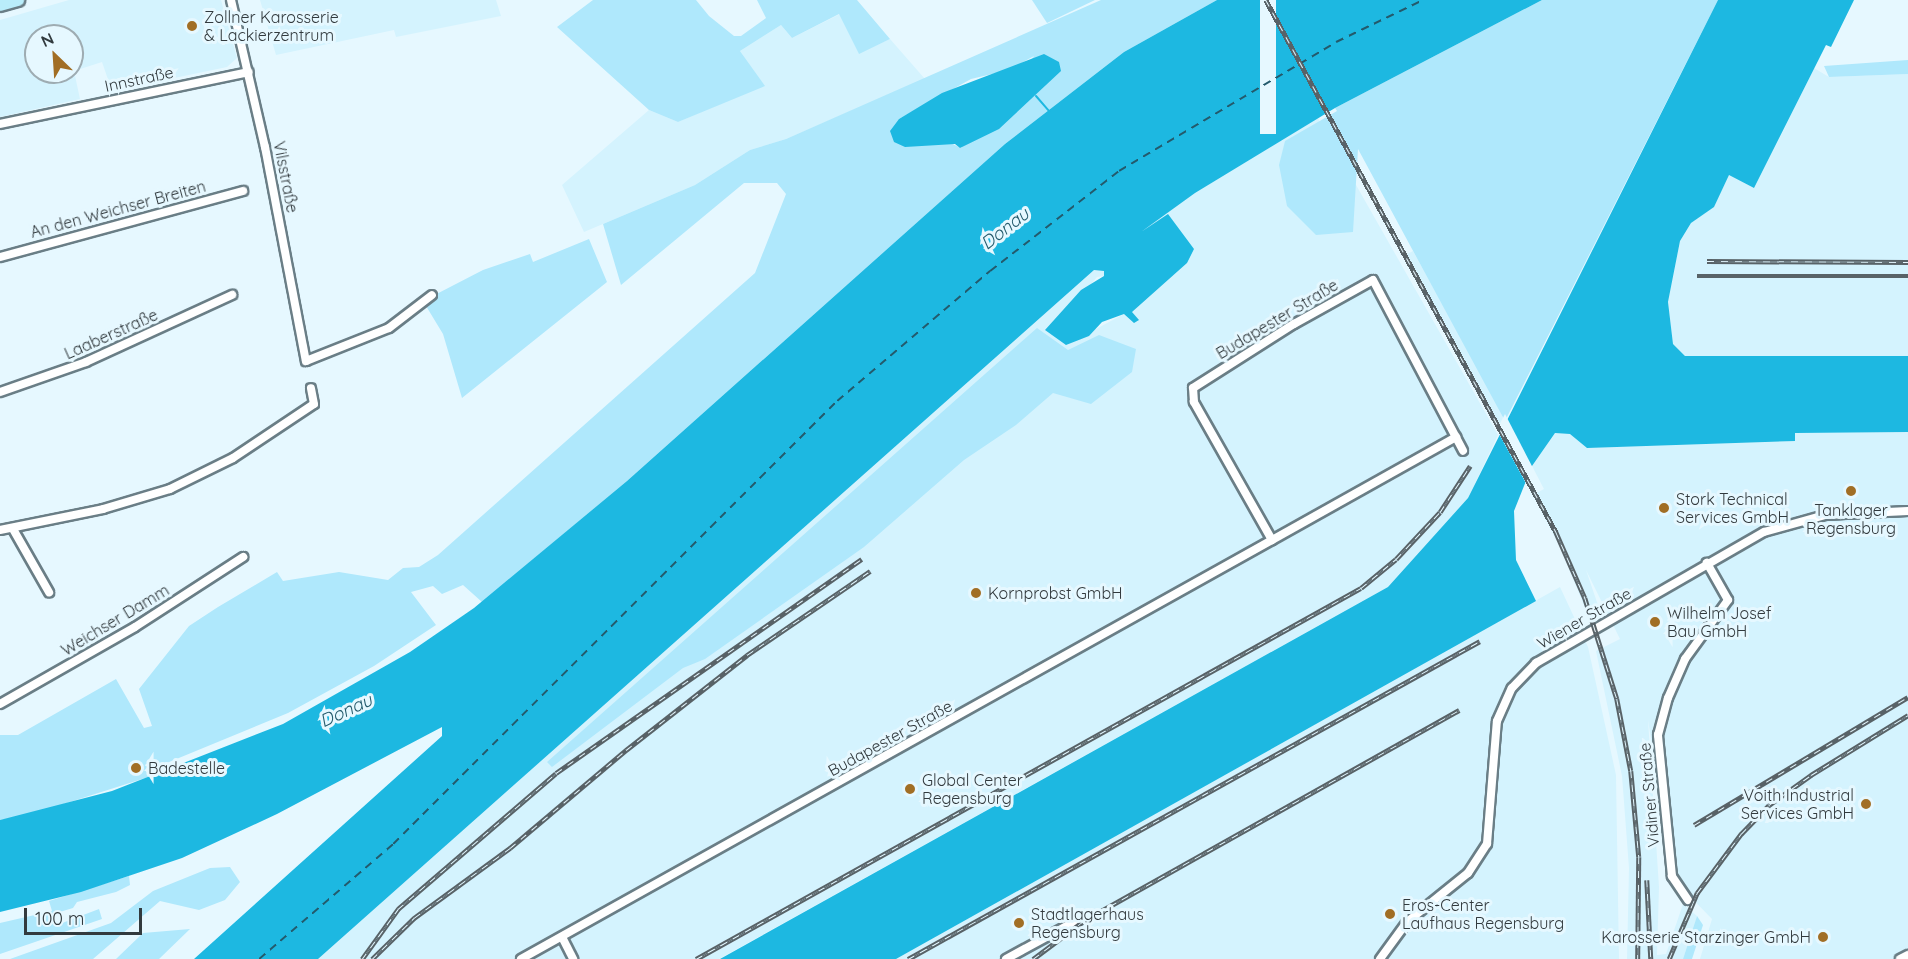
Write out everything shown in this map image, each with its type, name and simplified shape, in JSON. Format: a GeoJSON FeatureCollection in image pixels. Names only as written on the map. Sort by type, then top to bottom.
{"type":"FeatureCollection","features":[{"type":"Feature","properties":{"kind":"main road"},"geometry":{"type":"LineString","coordinates":[[0,5],[18,0]]}},
{"type":"Feature","properties":{"kind":"street","name":"Vilsstraße"},"geometry":{"type":"LineString","coordinates":[[231,0],[249,72],[306,361],[389,328],[432,295]]}},
{"type":"Feature","properties":{"kind":"street","name":"Innstraße"},"geometry":{"type":"LineString","coordinates":[[0,124],[249,72]]}},
{"type":"Feature","properties":{"kind":"street","name":"An den Weichser Breiten"},"geometry":{"type":"LineString","coordinates":[[0,257],[243,191]]}},
{"type":"Feature","properties":{"kind":"street","name":"Budapester Straße"},"geometry":{"type":"LineString","coordinates":[[1272,540],[1192,395],[1197,384],[1294,324],[1372,280],[1463,451]]}},
{"type":"Feature","properties":{"kind":"street","name":"Laaberstraße"},"geometry":{"type":"LineString","coordinates":[[0,392],[86,362],[232,295]]}},
{"type":"Feature","properties":{"kind":"street"},"geometry":{"type":"LineString","coordinates":[[0,530],[139,501],[201,475],[250,448],[314,404],[311,388]]}},
{"type":"Feature","properties":{"kind":"street","name":"Budapester Straße"},"geometry":{"type":"LineString","coordinates":[[520,959],[1456,437]]}},
{"type":"Feature","properties":{"kind":"street","name":"Wiener Straße"},"geometry":{"type":"LineString","coordinates":[[1380,959],[1407,922],[1468,873],[1487,844],[1494,736],[1512,688],[1546,655],[1764,532],[1804,519],[1846,512],[1908,511]]}},
{"type":"Feature","properties":{"kind":"street"},"geometry":{"type":"LineString","coordinates":[[12,529],[49,592]]}},
{"type":"Feature","properties":{"kind":"street","name":"Weichser Damm"},"geometry":{"type":"LineString","coordinates":[[0,704],[135,627],[243,557]]}},
{"type":"Feature","properties":{"kind":"street","name":"Vidiner Straße"},"geometry":{"type":"LineString","coordinates":[[1688,900],[1672,876],[1658,735],[1668,698],[1685,659],[1728,600],[1707,563]]}},
{"type":"Feature","properties":{"kind":"street"},"geometry":{"type":"LineString","coordinates":[[1006,959],[1085,916]]}},
{"type":"Feature","properties":{"kind":"street"},"geometry":{"type":"LineString","coordinates":[[562,937],[573,959]]}},
{"type":"Feature","properties":{"kind":"street"},"geometry":{"type":"LineString","coordinates":[[1900,959],[1908,956]]}},
{"type":"Feature","properties":{"kind":"shaded area"},"geometry":{"type":"Polygon","coordinates":[[[69,0],[221,0],[237,58],[227,67],[112,91],[102,62],[84,68],[84,24],[24,24],[24,84],[77,84],[80,99],[0,117],[0,20],[69,0]]]}},
{"type":"Feature","properties":{"kind":"shaded area"},"geometry":{"type":"Polygon","coordinates":[[[260,0],[496,0],[501,16],[396,37],[394,30],[276,55],[260,0]]]}},
{"type":"Feature","properties":{"kind":"shaded area"},"geometry":{"type":"Polygon","coordinates":[[[593,0],[696,0],[709,16],[734,36],[741,36],[766,18],[757,0],[857,0],[890,39],[859,54],[839,14],[792,38],[781,25],[740,51],[765,86],[678,122],[649,110],[557,27],[593,0]]]}},
{"type":"Feature","properties":{"kind":"shaded area"},"geometry":{"type":"Polygon","coordinates":[[[1032,0],[1095,0],[1047,23],[1032,0]]]}},
{"type":"Feature","properties":{"kind":"shaded area"},"geometry":{"type":"Polygon","coordinates":[[[1101,0],[1217,0],[1124,52],[1005,144],[627,481],[482,602],[463,585],[442,594],[433,586],[411,592],[436,625],[374,666],[288,713],[157,767],[158,774],[29,815],[0,820],[0,735],[18,735],[116,679],[144,728],[152,726],[139,689],[189,626],[218,607],[277,572],[283,581],[339,572],[388,580],[403,568],[419,567],[438,555],[755,273],[786,194],[777,183],[744,183],[621,285],[603,224],[695,185],[750,150],[786,139],[1101,0]],[[1034,56],[1009,70],[971,79],[899,119],[961,148],[1034,56]]]}},
{"type":"Feature","properties":{"kind":"shaded area"},"geometry":{"type":"Polygon","coordinates":[[[1542,0],[1718,0],[1505,421],[1358,149],[1353,232],[1316,235],[1287,206],[1279,165],[1285,141],[1337,111],[1335,108],[1542,0]]]}},
{"type":"Feature","properties":{"kind":"shaded area"},"geometry":{"type":"Polygon","coordinates":[[[840,14],[859,53],[890,39],[925,79],[786,139],[750,150],[695,185],[584,232],[562,185],[649,110],[678,122],[764,85],[740,51],[781,25],[792,38],[840,14]]]}},
{"type":"Feature","properties":{"kind":"shaded area"},"geometry":{"type":"Polygon","coordinates":[[[1908,60],[1908,74],[1829,77],[1824,66],[1908,60]]]}},
{"type":"Feature","properties":{"kind":"shaded area"},"geometry":{"type":"Polygon","coordinates":[[[1814,68],[1829,77],[1908,74],[1908,356],[1685,356],[1673,344],[1668,302],[1680,241],[1691,223],[1714,206],[1729,175],[1754,188],[1814,68]]]}},
{"type":"Feature","properties":{"kind":"shaded area"},"geometry":{"type":"Polygon","coordinates":[[[1318,118],[1498,435],[1468,498],[1388,587],[719,959],[318,959],[1094,270],[1104,271],[1104,276],[1097,277],[1087,289],[1066,345],[1124,314],[1138,320],[1132,312],[1187,263],[1141,232],[1195,193],[1318,118]]]}},
{"type":"Feature","properties":{"kind":"shaded area"},"geometry":{"type":"Polygon","coordinates":[[[589,239],[607,282],[462,398],[443,334],[423,301],[483,270],[530,254],[533,262],[589,239]]]}},
{"type":"Feature","properties":{"kind":"shaded area"},"geometry":{"type":"Polygon","coordinates":[[[1413,251],[1497,403],[1503,418],[1497,430],[1407,263],[1404,256],[1413,251]]]}},
{"type":"Feature","properties":{"kind":"shaded area"},"geometry":{"type":"Polygon","coordinates":[[[1037,328],[1068,350],[1099,335],[1136,349],[1132,372],[1091,404],[1053,393],[1016,425],[964,460],[864,547],[705,659],[683,668],[552,767],[547,762],[1037,328]]]}},
{"type":"Feature","properties":{"kind":"shaded area"},"geometry":{"type":"Polygon","coordinates":[[[1908,432],[1908,959],[1700,959],[1712,919],[1673,879],[1648,720],[1659,887],[1657,955],[1666,954],[1683,904],[1697,916],[1683,959],[1627,959],[1629,868],[1622,776],[1596,651],[1620,639],[1586,570],[1600,611],[1588,615],[1560,547],[1533,495],[1544,489],[1532,466],[1555,433],[1570,434],[1587,448],[1794,441],[1794,433],[1908,432]]]}},
{"type":"Feature","properties":{"kind":"shaded area"},"geometry":{"type":"Polygon","coordinates":[[[1560,587],[1588,647],[1616,775],[1619,959],[896,959],[1560,587]]]}},
{"type":"Feature","properties":{"kind":"shaded area"},"geometry":{"type":"Polygon","coordinates":[[[230,867],[240,882],[225,900],[199,910],[160,901],[93,959],[10,959],[111,923],[153,891],[210,868],[230,867]]]}},
{"type":"Feature","properties":{"kind":"shaded area"},"geometry":{"type":"Polygon","coordinates":[[[129,876],[130,885],[116,892],[77,902],[73,908],[53,914],[57,925],[99,909],[102,919],[0,954],[0,923],[52,911],[49,901],[129,876]]]}},
{"type":"Feature","properties":{"kind":"shaded area"},"geometry":{"type":"Polygon","coordinates":[[[1697,916],[1703,925],[1692,959],[1683,959],[1697,916]]]}},
{"type":"Feature","properties":{"kind":"shaded area"},"geometry":{"type":"Polygon","coordinates":[[[190,929],[159,959],[116,959],[143,933],[190,929]]]}},
{"type":"Feature","properties":{"kind":"water","name":"Donau"},"geometry":{"type":"Polygon","coordinates":[[[1217,0],[1542,0],[1335,108],[1195,193],[1141,232],[1168,214],[1194,249],[1187,263],[1132,312],[1139,320],[1134,323],[1124,314],[1102,322],[1089,336],[1066,345],[1045,330],[1081,290],[1104,276],[1104,271],[1094,270],[318,959],[194,959],[442,736],[442,727],[277,814],[182,858],[81,892],[0,912],[0,820],[112,791],[283,724],[410,652],[474,608],[627,481],[1005,144],[1124,52],[1217,0]]]}},
{"type":"Feature","properties":{"kind":"water"},"geometry":{"type":"Polygon","coordinates":[[[1718,0],[1854,0],[1831,47],[1826,45],[1754,188],[1729,175],[1714,207],[1691,223],[1680,241],[1668,302],[1673,344],[1685,356],[1908,356],[1908,432],[1795,433],[1795,441],[1587,448],[1570,434],[1555,433],[1532,466],[1514,511],[1516,560],[1536,601],[896,959],[720,959],[1388,587],[1468,498],[1718,0]]]}},
{"type":"Feature","properties":{"kind":"water"},"geometry":{"type":"Polygon","coordinates":[[[1044,54],[1059,62],[1061,71],[999,129],[960,148],[955,144],[905,147],[894,142],[890,131],[899,119],[942,93],[1044,54]]]}},
{"type":"Feature","properties":{"kind":"pier"},"geometry":{"type":"Polygon","coordinates":[[[1260,0],[1276,0],[1276,134],[1260,134],[1260,0]]]}},
{"type":"Feature","properties":{"kind":"pier"},"geometry":{"type":"Polygon","coordinates":[[[1505,414],[1534,470],[1527,485],[1497,430],[1505,414]]]}},
{"type":"Feature","properties":{"kind":"waterway"},"geometry":{"type":"LineString","coordinates":[[1036,96],[1049,111]]}},
{"type":"Feature","properties":{"kind":"ferry route"},"geometry":{"type":"LineString","coordinates":[[259,959],[393,844],[837,401],[990,271],[1119,171],[1336,42],[1423,0]]}},
{"type":"Feature","properties":{"kind":"railway"},"geometry":{"type":"LineString","coordinates":[[1266,0],[1556,532],[1585,598],[1617,699],[1631,771],[1639,857],[1638,959]]}},
{"type":"Feature","properties":{"kind":"railway"},"geometry":{"type":"LineString","coordinates":[[1707,261],[1908,262]]}},
{"type":"Feature","properties":{"kind":"railway"},"geometry":{"type":"LineString","coordinates":[[1697,276],[1908,276]]}},
{"type":"Feature","properties":{"kind":"railway"},"geometry":{"type":"LineString","coordinates":[[696,959],[1361,588],[1396,559],[1440,512],[1470,466]]}},
{"type":"Feature","properties":{"kind":"railway"},"geometry":{"type":"LineString","coordinates":[[362,959],[398,909],[556,773],[862,559]]}},
{"type":"Feature","properties":{"kind":"railway"},"geometry":{"type":"LineString","coordinates":[[372,959],[414,918],[510,848],[626,750],[747,655],[870,571]]}},
{"type":"Feature","properties":{"kind":"railway"},"geometry":{"type":"LineString","coordinates":[[908,959],[1480,641]]}},
{"type":"Feature","properties":{"kind":"railway"},"geometry":{"type":"LineString","coordinates":[[1694,825],[1908,697]]}},
{"type":"Feature","properties":{"kind":"railway"},"geometry":{"type":"LineString","coordinates":[[1033,959],[1085,920],[1459,710]]}},
{"type":"Feature","properties":{"kind":"railway"},"geometry":{"type":"LineString","coordinates":[[1669,959],[1697,893],[1741,834],[1769,805],[1811,775],[1908,715]]}},
{"type":"Feature","properties":{"kind":"railway"},"geometry":{"type":"LineString","coordinates":[[1647,880],[1651,959]]}},
{"type":"Feature","properties":{"kind":"place","name":"Zollner Karosserie & Lackierzentrum"},"geometry":{"type":"Point","coordinates":[192,26]}},
{"type":"Feature","properties":{"kind":"place","name":"Tanklager Regensburg"},"geometry":{"type":"Point","coordinates":[1851,491]}},
{"type":"Feature","properties":{"kind":"place","name":"Stork Technical Services GmbH"},"geometry":{"type":"Point","coordinates":[1664,508]}},
{"type":"Feature","properties":{"kind":"place","name":"Kornprobst GmbH"},"geometry":{"type":"Point","coordinates":[976,593]}},
{"type":"Feature","properties":{"kind":"place","name":"Wilhelm Josef Bau GmbH"},"geometry":{"type":"Point","coordinates":[1655,622]}},
{"type":"Feature","properties":{"kind":"place","name":"Badestelle"},"geometry":{"type":"Point","coordinates":[136,768]}},
{"type":"Feature","properties":{"kind":"place","name":"Global Center Regensburg"},"geometry":{"type":"Point","coordinates":[910,789]}},
{"type":"Feature","properties":{"kind":"place","name":"Voith Industrial Services GmbH"},"geometry":{"type":"Point","coordinates":[1866,804]}},
{"type":"Feature","properties":{"kind":"place","name":"Eros-Center Laufhaus Regensburg"},"geometry":{"type":"Point","coordinates":[1390,914]}},
{"type":"Feature","properties":{"kind":"place","name":"Stadtlagerhaus Regensburg"},"geometry":{"type":"Point","coordinates":[1019,923]}},
{"type":"Feature","properties":{"kind":"place","name":"Karosserie Starzinger GmbH"},"geometry":{"type":"Point","coordinates":[1823,937]}}]}
